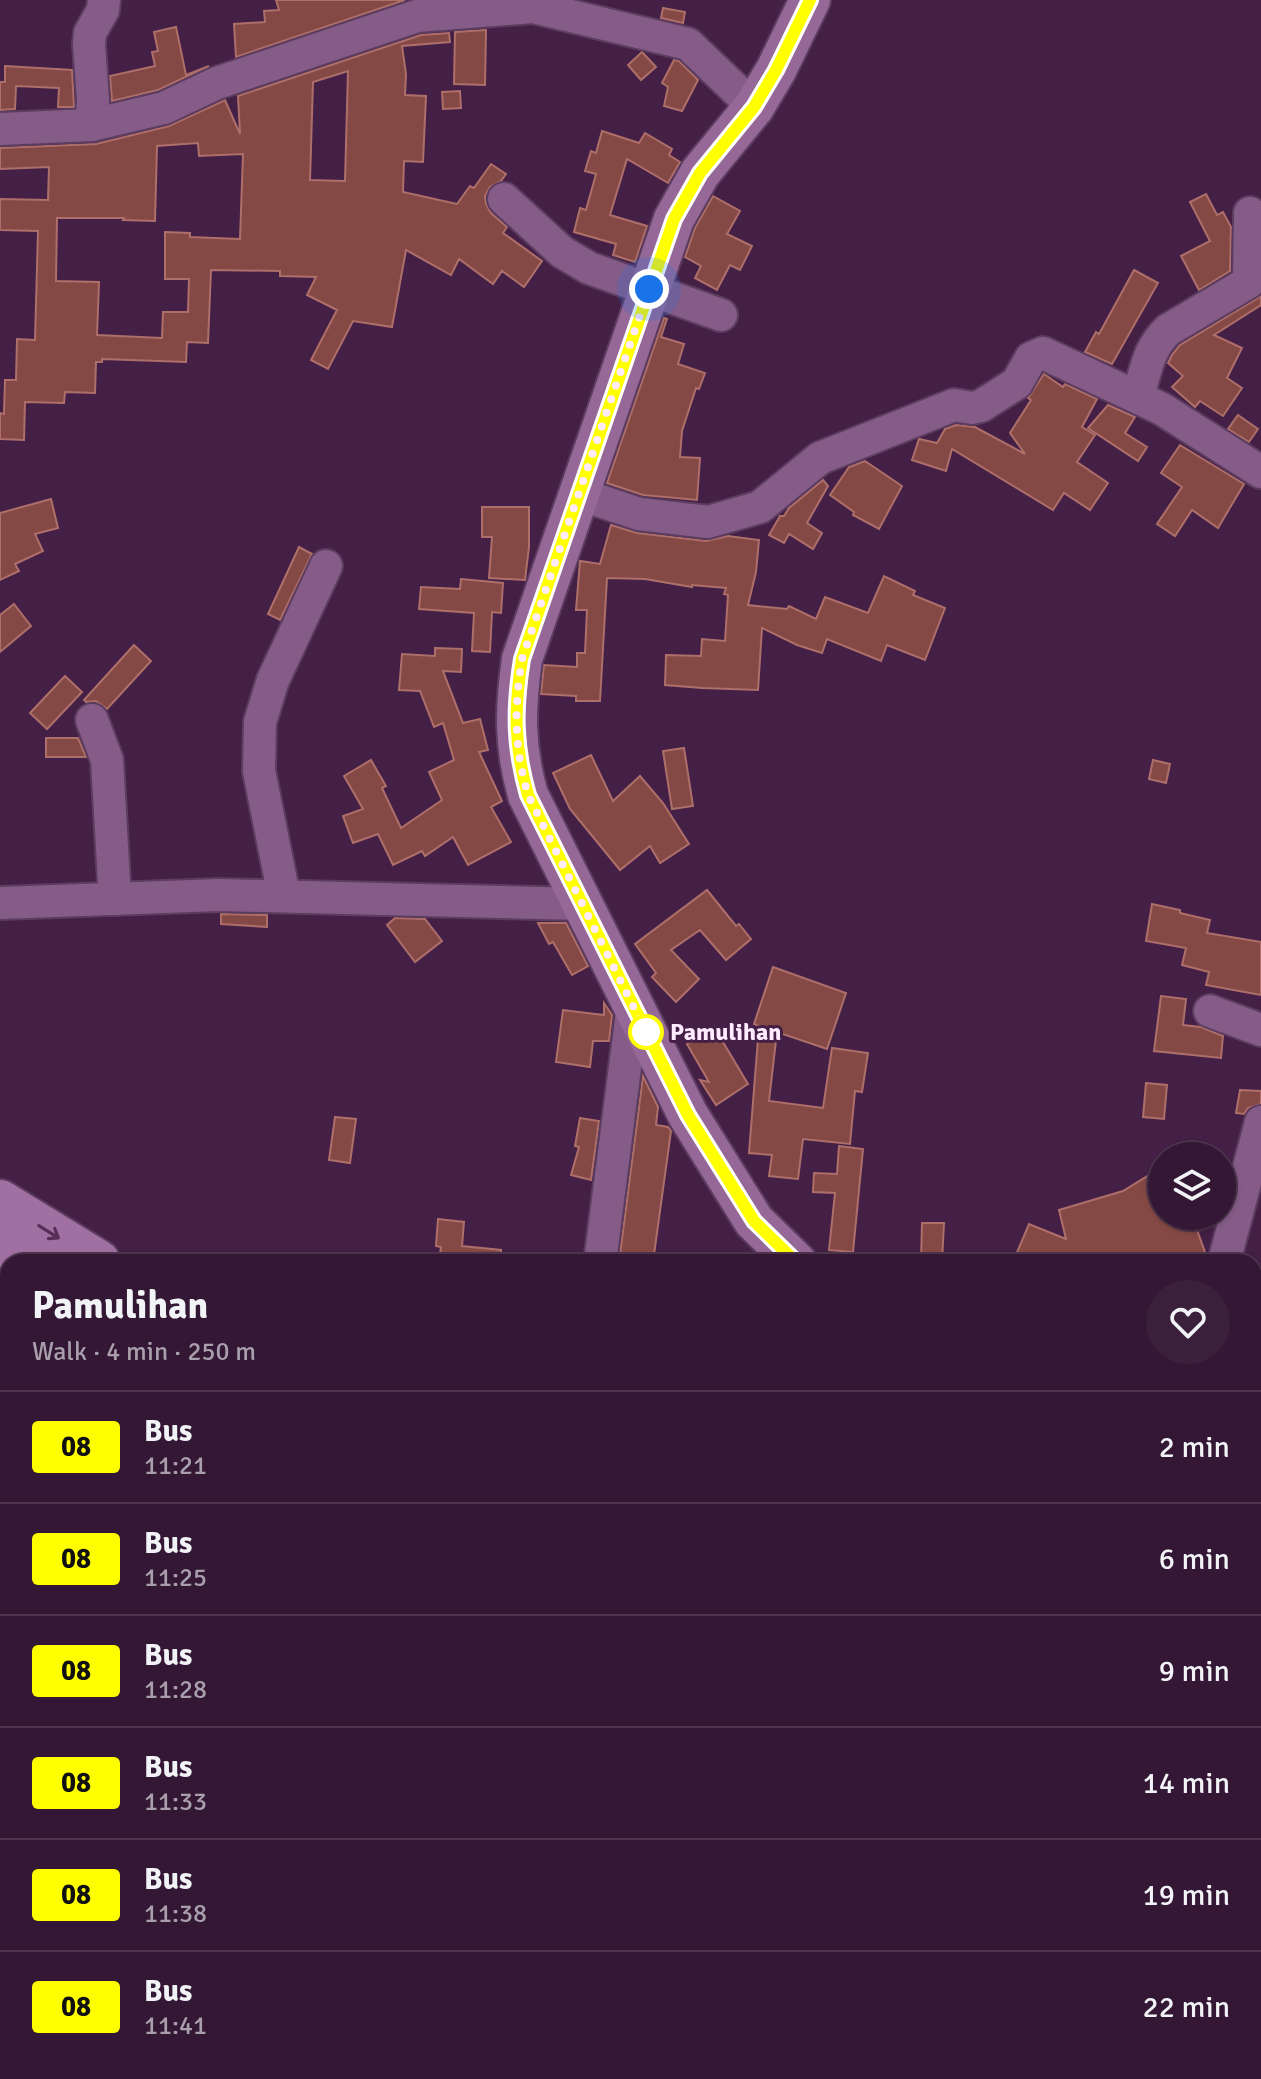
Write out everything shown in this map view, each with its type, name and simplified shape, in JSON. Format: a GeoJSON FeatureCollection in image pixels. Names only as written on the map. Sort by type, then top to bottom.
{"type":"FeatureCollection","features":[{"type":"Feature","properties":{"kind":"highway"},"geometry":{"type":"LineString","coordinates":[[0,1202],[85,1254]]}},
{"type":"Feature","properties":{"kind":"main road"},"geometry":{"type":"LineString","coordinates":[[788,1254],[754,1221],[688,1115],[528,795],[520,768],[515,717],[522,659],[674,219],[700,173],[754,107],[810,0]]}},
{"type":"Feature","properties":{"kind":"street"},"geometry":{"type":"LineString","coordinates":[[92,125],[90,33],[103,10],[104,0]]}},
{"type":"Feature","properties":{"kind":"street"},"geometry":{"type":"LineString","coordinates":[[0,129],[92,125],[164,108],[217,83],[417,16],[533,7],[688,44],[754,107]]}},
{"type":"Feature","properties":{"kind":"street"},"geometry":{"type":"LineString","coordinates":[[504,199],[562,252],[589,268],[721,315]]}},
{"type":"Feature","properties":{"kind":"street"},"geometry":{"type":"LineString","coordinates":[[1138,396],[1151,348],[1158,339],[1249,282],[1250,213]]}},
{"type":"Feature","properties":{"kind":"street"},"geometry":{"type":"LineString","coordinates":[[579,494],[639,514],[708,522],[760,507],[820,458],[954,405],[981,406],[1017,383],[1031,358],[1043,353],[1138,396],[1261,472]]}},
{"type":"Feature","properties":{"kind":"street"},"geometry":{"type":"LineString","coordinates":[[284,896],[259,771],[260,722],[273,680],[326,566]]}},
{"type":"Feature","properties":{"kind":"street"},"geometry":{"type":"LineString","coordinates":[[92,720],[107,760],[115,899]]}},
{"type":"Feature","properties":{"kind":"street"},"geometry":{"type":"LineString","coordinates":[[0,903],[219,895],[583,904]]}},
{"type":"Feature","properties":{"kind":"street"},"geometry":{"type":"LineString","coordinates":[[601,1254],[633,1005]]}},
{"type":"Feature","properties":{"kind":"street"},"geometry":{"type":"LineString","coordinates":[[1210,1011],[1261,1030]]}},
{"type":"Feature","properties":{"kind":"street"},"geometry":{"type":"LineString","coordinates":[[1226,1254],[1261,1122]]}},
{"type":"Feature","properties":{"kind":"building"},"geometry":{"type":"Polygon","coordinates":[[[276,0],[405,0],[236,57],[234,24],[265,22],[264,11],[279,10],[276,0]]]}},
{"type":"Feature","properties":{"kind":"building"},"geometry":{"type":"Polygon","coordinates":[[[663,8],[685,12],[683,23],[661,18],[663,8]]]}},
{"type":"Feature","properties":{"kind":"building"},"geometry":{"type":"Polygon","coordinates":[[[176,27],[186,75],[209,66],[158,90],[112,101],[110,76],[155,66],[152,52],[158,51],[154,32],[176,27]]]}},
{"type":"Feature","properties":{"kind":"building"},"geometry":{"type":"Polygon","coordinates":[[[486,30],[485,85],[454,84],[455,32],[486,30]]]}},
{"type":"Feature","properties":{"kind":"building"},"geometry":{"type":"Polygon","coordinates":[[[449,33],[450,42],[402,46],[405,95],[426,96],[423,162],[404,161],[403,192],[457,204],[470,186],[474,188],[491,164],[506,174],[490,187],[485,196],[486,204],[507,227],[503,233],[542,261],[524,287],[502,271],[493,284],[459,259],[451,275],[406,250],[392,327],[353,321],[328,369],[311,360],[337,310],[307,295],[316,277],[280,276],[280,271],[211,270],[208,343],[187,342],[186,362],[102,359],[102,362],[96,362],[95,393],[65,392],[64,403],[25,402],[24,440],[0,439],[5,380],[16,380],[17,339],[35,340],[38,231],[0,230],[0,199],[48,200],[49,167],[0,169],[0,148],[96,144],[169,126],[225,100],[240,134],[238,96],[421,35],[449,33]],[[348,71],[313,82],[310,180],[345,181],[348,71]],[[198,143],[157,146],[155,221],[57,218],[56,281],[99,282],[97,335],[162,338],[163,312],[188,312],[189,279],[165,279],[165,232],[190,233],[190,237],[240,239],[243,154],[199,156],[198,143]]]}},
{"type":"Feature","properties":{"kind":"building"},"geometry":{"type":"Polygon","coordinates":[[[642,52],[656,67],[641,80],[628,65],[642,52]]]}},
{"type":"Feature","properties":{"kind":"building"},"geometry":{"type":"Polygon","coordinates":[[[674,60],[679,61],[698,80],[682,111],[664,106],[668,87],[662,83],[674,60]]]}},
{"type":"Feature","properties":{"kind":"building"},"geometry":{"type":"Polygon","coordinates":[[[5,66],[72,70],[74,107],[58,107],[59,88],[16,86],[15,109],[0,110],[0,82],[5,82],[5,66]]]}},
{"type":"Feature","properties":{"kind":"building"},"geometry":{"type":"Polygon","coordinates":[[[460,91],[461,108],[443,109],[442,92],[460,91]]]}},
{"type":"Feature","properties":{"kind":"building"},"geometry":{"type":"Polygon","coordinates":[[[602,131],[639,143],[645,133],[672,149],[669,155],[680,162],[668,183],[627,159],[610,215],[647,226],[635,262],[613,255],[616,244],[574,232],[580,208],[586,210],[596,174],[585,171],[591,151],[596,153],[602,131]]]}},
{"type":"Feature","properties":{"kind":"building"},"geometry":{"type":"Polygon","coordinates":[[[1206,194],[1217,215],[1223,212],[1231,227],[1230,271],[1199,290],[1181,256],[1210,241],[1190,202],[1206,194]]]}},
{"type":"Feature","properties":{"kind":"building"},"geometry":{"type":"Polygon","coordinates":[[[713,196],[740,211],[727,234],[752,246],[740,270],[730,265],[717,290],[695,278],[701,266],[685,257],[695,228],[713,196]]]}},
{"type":"Feature","properties":{"kind":"building"},"geometry":{"type":"Polygon","coordinates":[[[1134,270],[1158,283],[1112,364],[1085,352],[1096,332],[1099,334],[1134,270]]]}},
{"type":"Feature","properties":{"kind":"building"},"geometry":{"type":"Polygon","coordinates":[[[1261,296],[1261,305],[1214,335],[1242,348],[1227,378],[1242,388],[1223,416],[1200,401],[1195,407],[1172,387],[1183,376],[1168,363],[1172,355],[1180,345],[1261,296]]]}},
{"type":"Feature","properties":{"kind":"building"},"geometry":{"type":"Polygon","coordinates":[[[664,318],[667,319],[661,337],[684,344],[678,364],[705,373],[699,389],[696,388],[682,431],[680,457],[700,458],[697,500],[643,495],[607,483],[664,318]]]}},
{"type":"Feature","properties":{"kind":"building"},"geometry":{"type":"Polygon","coordinates":[[[1044,374],[1063,387],[1065,384],[1097,399],[1082,427],[1095,435],[1077,462],[1108,483],[1090,510],[1064,493],[1053,510],[952,449],[946,471],[912,460],[919,439],[937,443],[945,429],[956,425],[975,427],[1025,454],[1010,433],[1044,374]]]}},
{"type":"Feature","properties":{"kind":"building"},"geometry":{"type":"Polygon","coordinates":[[[1108,405],[1135,417],[1125,433],[1147,447],[1138,461],[1088,428],[1108,405]]]}},
{"type":"Feature","properties":{"kind":"building"},"geometry":{"type":"Polygon","coordinates":[[[1238,415],[1258,429],[1249,442],[1228,429],[1238,415]]]}},
{"type":"Feature","properties":{"kind":"building"},"geometry":{"type":"Polygon","coordinates":[[[1180,445],[1244,484],[1218,528],[1192,510],[1175,536],[1157,524],[1182,487],[1161,473],[1180,445]]]}},
{"type":"Feature","properties":{"kind":"building"},"geometry":{"type":"Polygon","coordinates":[[[865,461],[902,486],[879,529],[853,515],[854,512],[830,495],[849,467],[865,461]]]}},
{"type":"Feature","properties":{"kind":"building"},"geometry":{"type":"Polygon","coordinates":[[[823,480],[828,486],[807,523],[822,533],[813,549],[789,534],[784,543],[769,535],[780,516],[784,516],[789,508],[823,480]]]}},
{"type":"Feature","properties":{"kind":"building"},"geometry":{"type":"Polygon","coordinates":[[[51,499],[58,528],[35,534],[43,551],[15,564],[19,571],[0,580],[0,513],[51,499]]]}},
{"type":"Feature","properties":{"kind":"building"},"geometry":{"type":"Polygon","coordinates":[[[482,507],[529,507],[525,580],[489,578],[492,537],[482,537],[482,507]]]}},
{"type":"Feature","properties":{"kind":"building"},"geometry":{"type":"Polygon","coordinates":[[[611,525],[637,533],[706,541],[728,536],[759,540],[748,605],[787,609],[789,606],[816,619],[825,597],[868,613],[884,576],[915,591],[913,595],[945,608],[925,660],[887,645],[881,661],[827,639],[822,653],[762,628],[758,690],[665,685],[666,655],[701,656],[702,639],[725,641],[726,588],[607,578],[600,701],[576,701],[576,696],[541,694],[544,665],[577,667],[577,653],[585,653],[587,610],[576,610],[580,561],[600,564],[611,525]]]}},
{"type":"Feature","properties":{"kind":"building"},"geometry":{"type":"Polygon","coordinates":[[[299,547],[312,554],[280,620],[268,614],[299,547]]]}},
{"type":"Feature","properties":{"kind":"building"},"geometry":{"type":"Polygon","coordinates":[[[461,579],[503,583],[501,613],[492,612],[490,652],[472,651],[474,613],[419,609],[421,587],[460,589],[461,579]]]}},
{"type":"Feature","properties":{"kind":"building"},"geometry":{"type":"Polygon","coordinates":[[[14,604],[31,626],[0,652],[0,615],[14,604]]]}},
{"type":"Feature","properties":{"kind":"building"},"geometry":{"type":"Polygon","coordinates":[[[134,645],[151,661],[107,709],[96,701],[86,702],[84,700],[134,645]]]}},
{"type":"Feature","properties":{"kind":"building"},"geometry":{"type":"Polygon","coordinates":[[[435,648],[462,649],[461,672],[443,671],[463,723],[480,719],[488,750],[479,752],[502,801],[491,807],[511,842],[468,865],[453,837],[425,856],[422,851],[393,865],[378,834],[353,843],[343,816],[363,809],[344,776],[371,760],[386,786],[382,788],[401,828],[442,800],[429,772],[454,760],[443,723],[434,727],[420,691],[399,690],[402,654],[435,656],[435,648]]]}},
{"type":"Feature","properties":{"kind":"building"},"geometry":{"type":"Polygon","coordinates":[[[65,676],[82,692],[47,729],[30,713],[65,676]]]}},
{"type":"Feature","properties":{"kind":"building"},"geometry":{"type":"Polygon","coordinates":[[[46,738],[78,738],[86,757],[46,757],[46,738]]]}},
{"type":"Feature","properties":{"kind":"building"},"geometry":{"type":"Polygon","coordinates":[[[684,748],[693,806],[672,809],[663,751],[684,748]]]}},
{"type":"Feature","properties":{"kind":"building"},"geometry":{"type":"Polygon","coordinates":[[[591,755],[613,801],[640,776],[663,803],[689,844],[660,863],[650,846],[620,870],[570,809],[553,773],[591,755]]]}},
{"type":"Feature","properties":{"kind":"building"},"geometry":{"type":"Polygon","coordinates":[[[1153,760],[1170,764],[1166,783],[1149,779],[1153,760]]]}},
{"type":"Feature","properties":{"kind":"building"},"geometry":{"type":"Polygon","coordinates":[[[707,890],[736,926],[739,924],[751,939],[726,960],[700,930],[671,950],[699,979],[676,1002],[652,977],[656,973],[635,944],[707,890]]]}},
{"type":"Feature","properties":{"kind":"building"},"geometry":{"type":"Polygon","coordinates":[[[1152,904],[1210,920],[1207,933],[1261,942],[1261,995],[1206,985],[1209,972],[1182,965],[1186,948],[1146,941],[1152,904]]]}},
{"type":"Feature","properties":{"kind":"building"},"geometry":{"type":"Polygon","coordinates":[[[221,914],[267,915],[267,927],[221,924],[221,914]]]}},
{"type":"Feature","properties":{"kind":"building"},"geometry":{"type":"Polygon","coordinates":[[[395,918],[425,919],[442,941],[415,962],[387,925],[395,918]]]}},
{"type":"Feature","properties":{"kind":"building"},"geometry":{"type":"Polygon","coordinates":[[[538,923],[566,923],[588,966],[572,975],[538,923]]]}},
{"type":"Feature","properties":{"kind":"building"},"geometry":{"type":"Polygon","coordinates":[[[773,967],[846,993],[827,1049],[777,1032],[769,1101],[823,1108],[832,1048],[868,1053],[862,1092],[855,1091],[850,1144],[803,1139],[798,1179],[769,1176],[772,1155],[749,1153],[759,1026],[754,1024],[773,967]]]}},
{"type":"Feature","properties":{"kind":"building"},"geometry":{"type":"Polygon","coordinates":[[[1161,996],[1186,999],[1183,1025],[1201,1027],[1223,1036],[1221,1058],[1154,1051],[1161,996]]]}},
{"type":"Feature","properties":{"kind":"building"},"geometry":{"type":"Polygon","coordinates":[[[604,1003],[612,1015],[609,1041],[593,1041],[590,1067],[556,1062],[563,1010],[604,1015],[604,1003]]]}},
{"type":"Feature","properties":{"kind":"building"},"geometry":{"type":"Polygon","coordinates":[[[714,1027],[748,1084],[716,1105],[700,1080],[709,1082],[687,1044],[714,1027]]]}},
{"type":"Feature","properties":{"kind":"building"},"geometry":{"type":"Polygon","coordinates":[[[643,1076],[658,1107],[656,1125],[668,1127],[671,1131],[654,1254],[620,1254],[643,1076]]]}},
{"type":"Feature","properties":{"kind":"building"},"geometry":{"type":"Polygon","coordinates":[[[1146,1083],[1167,1085],[1164,1119],[1143,1117],[1146,1083]]]}},
{"type":"Feature","properties":{"kind":"building"},"geometry":{"type":"Polygon","coordinates":[[[1240,1090],[1261,1091],[1261,1104],[1248,1108],[1244,1114],[1236,1113],[1240,1090]]]}},
{"type":"Feature","properties":{"kind":"building"},"geometry":{"type":"Polygon","coordinates":[[[335,1117],[356,1119],[350,1163],[329,1160],[335,1117]]]}},
{"type":"Feature","properties":{"kind":"building"},"geometry":{"type":"Polygon","coordinates":[[[580,1118],[599,1121],[591,1180],[571,1175],[579,1147],[575,1146],[580,1118]]]}},
{"type":"Feature","properties":{"kind":"building"},"geometry":{"type":"Polygon","coordinates":[[[839,1146],[863,1149],[853,1252],[829,1250],[835,1193],[813,1192],[814,1173],[837,1174],[839,1146]]]}},
{"type":"Feature","properties":{"kind":"building"},"geometry":{"type":"Polygon","coordinates":[[[1148,1176],[1148,1230],[1197,1230],[1206,1254],[1016,1254],[1029,1224],[1066,1239],[1059,1210],[1123,1191],[1148,1176]]]}},
{"type":"Feature","properties":{"kind":"building"},"geometry":{"type":"Polygon","coordinates":[[[438,1219],[464,1222],[462,1246],[501,1250],[501,1254],[440,1254],[441,1247],[436,1246],[438,1219]]]}},
{"type":"Feature","properties":{"kind":"building"},"geometry":{"type":"Polygon","coordinates":[[[922,1223],[944,1223],[942,1254],[921,1254],[922,1223]]]}},
{"type":"Feature","properties":{"kind":"bus line","name":"08"},"geometry":{"type":"LineString","coordinates":[[788,1254],[754,1221],[736,1194],[688,1115],[655,1051],[528,795],[520,768],[515,717],[522,659],[674,219],[700,173],[754,107],[810,0]]}},
{"type":"Feature","properties":{"kind":"place","name":"Pamulihan"},"geometry":{"type":"Point","coordinates":[646,1032]}},
{"type":"Feature","properties":{"kind":"route"},"geometry":{"type":"LineString","coordinates":[[646,1032],[528,795],[520,768],[515,717],[522,659],[649,289]]}}]}
